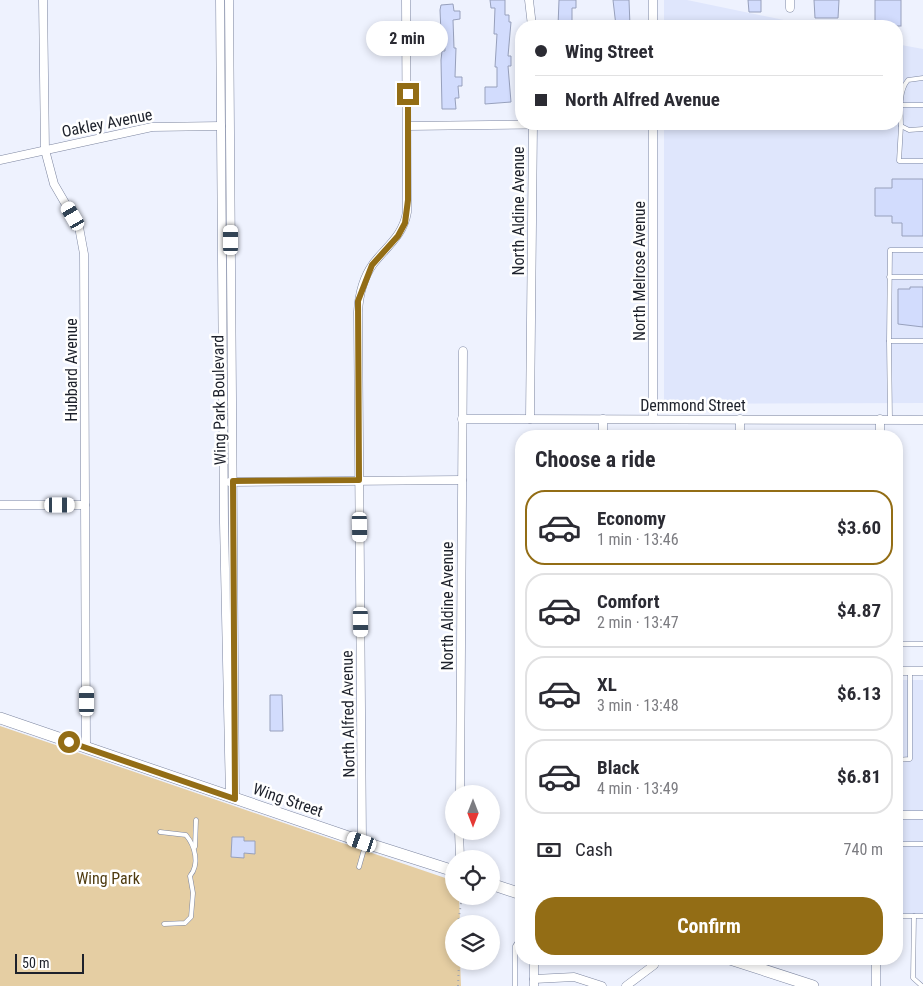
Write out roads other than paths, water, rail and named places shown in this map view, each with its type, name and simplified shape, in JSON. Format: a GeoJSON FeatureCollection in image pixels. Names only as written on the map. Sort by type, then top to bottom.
{"type":"FeatureCollection","features":[{"type":"Feature","properties":{"kind":"street","name":"Hubbard Avenue"},"geometry":{"type":"LineString","coordinates":[[43,0],[45,150],[50,175],[73,216],[82,240],[85,289],[86,748]]}},
{"type":"Feature","properties":{"kind":"street","name":"Wing Park Boulevard"},"geometry":{"type":"LineString","coordinates":[[220,0],[229,482]]}},
{"type":"Feature","properties":{"kind":"street","name":"Wing Park Boulevard"},"geometry":{"type":"LineString","coordinates":[[229,0],[229,482],[232,798]]}},
{"type":"Feature","properties":{"kind":"street","name":"North Alfred Avenue"},"geometry":{"type":"LineString","coordinates":[[364,843],[358,301],[372,265],[398,236],[405,223],[408,206],[406,0]]}},
{"type":"Feature","properties":{"kind":"street"},"geometry":{"type":"LineString","coordinates":[[529,0],[532,8],[532,20]]}},
{"type":"Feature","properties":{"kind":"street"},"geometry":{"type":"LineString","coordinates":[[653,0],[653,20]]}},
{"type":"Feature","properties":{"kind":"street"},"geometry":{"type":"LineString","coordinates":[[408,126],[515,124]]}},
{"type":"Feature","properties":{"kind":"street","name":"Oakley Avenue"},"geometry":{"type":"LineString","coordinates":[[0,160],[152,127],[221,126]]}},
{"type":"Feature","properties":{"kind":"street","name":"North Aldine Avenue"},"geometry":{"type":"LineString","coordinates":[[530,419],[533,130]]}},
{"type":"Feature","properties":{"kind":"street","name":"North Melrose Avenue"},"geometry":{"type":"LineString","coordinates":[[652,419],[653,130]]}},
{"type":"Feature","properties":{"kind":"street","name":"North Aldine Avenue"},"geometry":{"type":"LineString","coordinates":[[460,785],[463,351]]}},
{"type":"Feature","properties":{"kind":"street","name":"Demmond Street"},"geometry":{"type":"LineString","coordinates":[[462,419],[923,420]]}},
{"type":"Feature","properties":{"kind":"street"},"geometry":{"type":"LineString","coordinates":[[602,430],[603,419]]}},
{"type":"Feature","properties":{"kind":"street"},"geometry":{"type":"LineString","coordinates":[[740,419],[740,430]]}},
{"type":"Feature","properties":{"kind":"street"},"geometry":{"type":"LineString","coordinates":[[880,419],[880,430]]}},
{"type":"Feature","properties":{"kind":"street"},"geometry":{"type":"LineString","coordinates":[[229,482],[462,480]]}},
{"type":"Feature","properties":{"kind":"street"},"geometry":{"type":"LineString","coordinates":[[0,505],[85,504]]}},
{"type":"Feature","properties":{"kind":"street"},"geometry":{"type":"LineString","coordinates":[[903,671],[923,671]]}},
{"type":"Feature","properties":{"kind":"street","name":"Wing Street"},"geometry":{"type":"LineString","coordinates":[[0,718],[364,843],[445,868]]}},
{"type":"Feature","properties":{"kind":"street"},"geometry":{"type":"LineString","coordinates":[[903,815],[923,815]]}},
{"type":"Feature","properties":{"kind":"street"},"geometry":{"type":"LineString","coordinates":[[500,887],[515,892]]}},
{"type":"Feature","properties":{"kind":"street"},"geometry":{"type":"LineString","coordinates":[[534,965],[534,982],[574,977],[602,986]]}},
{"type":"Feature","properties":{"kind":"street"},"geometry":{"type":"LineString","coordinates":[[626,986],[653,965]]}},
{"type":"Feature","properties":{"kind":"street"},"geometry":{"type":"LineString","coordinates":[[752,965],[813,986]]}},
{"type":"Feature","properties":{"kind":"street"},"geometry":{"type":"LineString","coordinates":[[876,965],[876,986]]}},
{"type":"Feature","properties":{"kind":"lane"},"geometry":{"type":"LineString","coordinates":[[903,86],[908,80],[923,78]]}},
{"type":"Feature","properties":{"kind":"lane"},"geometry":{"type":"LineString","coordinates":[[903,105],[923,105]]}},
{"type":"Feature","properties":{"kind":"lane"},"geometry":{"type":"LineString","coordinates":[[903,127],[909,130],[923,130]]}},
{"type":"Feature","properties":{"kind":"lane"},"geometry":{"type":"LineString","coordinates":[[901,130],[899,161],[923,161]]}},
{"type":"Feature","properties":{"kind":"lane"},"geometry":{"type":"LineString","coordinates":[[890,419],[890,250],[923,250]]}},
{"type":"Feature","properties":{"kind":"lane"},"geometry":{"type":"LineString","coordinates":[[889,277],[923,277]]}},
{"type":"Feature","properties":{"kind":"lane"},"geometry":{"type":"LineString","coordinates":[[889,341],[923,341]]}},
{"type":"Feature","properties":{"kind":"lane"},"geometry":{"type":"LineString","coordinates":[[903,644],[923,644]]}},
{"type":"Feature","properties":{"kind":"lane"},"geometry":{"type":"LineString","coordinates":[[903,760],[910,759],[910,671]]}},
{"type":"Feature","properties":{"kind":"lane"},"geometry":{"type":"LineString","coordinates":[[164,924],[185,923],[191,917],[193,893],[190,876],[194,871],[196,854],[196,820]]}},
{"type":"Feature","properties":{"kind":"lane"},"geometry":{"type":"LineString","coordinates":[[160,832],[186,835],[195,831]]}},
{"type":"Feature","properties":{"kind":"lane"},"geometry":{"type":"LineString","coordinates":[[186,835],[196,854]]}},
{"type":"Feature","properties":{"kind":"lane"},"geometry":{"type":"LineString","coordinates":[[359,867],[364,843]]}},
{"type":"Feature","properties":{"kind":"lane"},"geometry":{"type":"LineString","coordinates":[[903,844],[923,844]]}},
{"type":"Feature","properties":{"kind":"lane"},"geometry":{"type":"LineString","coordinates":[[903,916],[923,916]]}},
{"type":"Feature","properties":{"kind":"lane"},"geometry":{"type":"LineString","coordinates":[[914,916],[913,978],[922,986]]}},
{"type":"Feature","properties":{"kind":"lane"},"geometry":{"type":"LineString","coordinates":[[515,946],[515,986]]}},
{"type":"Feature","properties":{"kind":"park label","name":"Wing Park"},"geometry":{"type":"Point","coordinates":[108,878]}}]}
